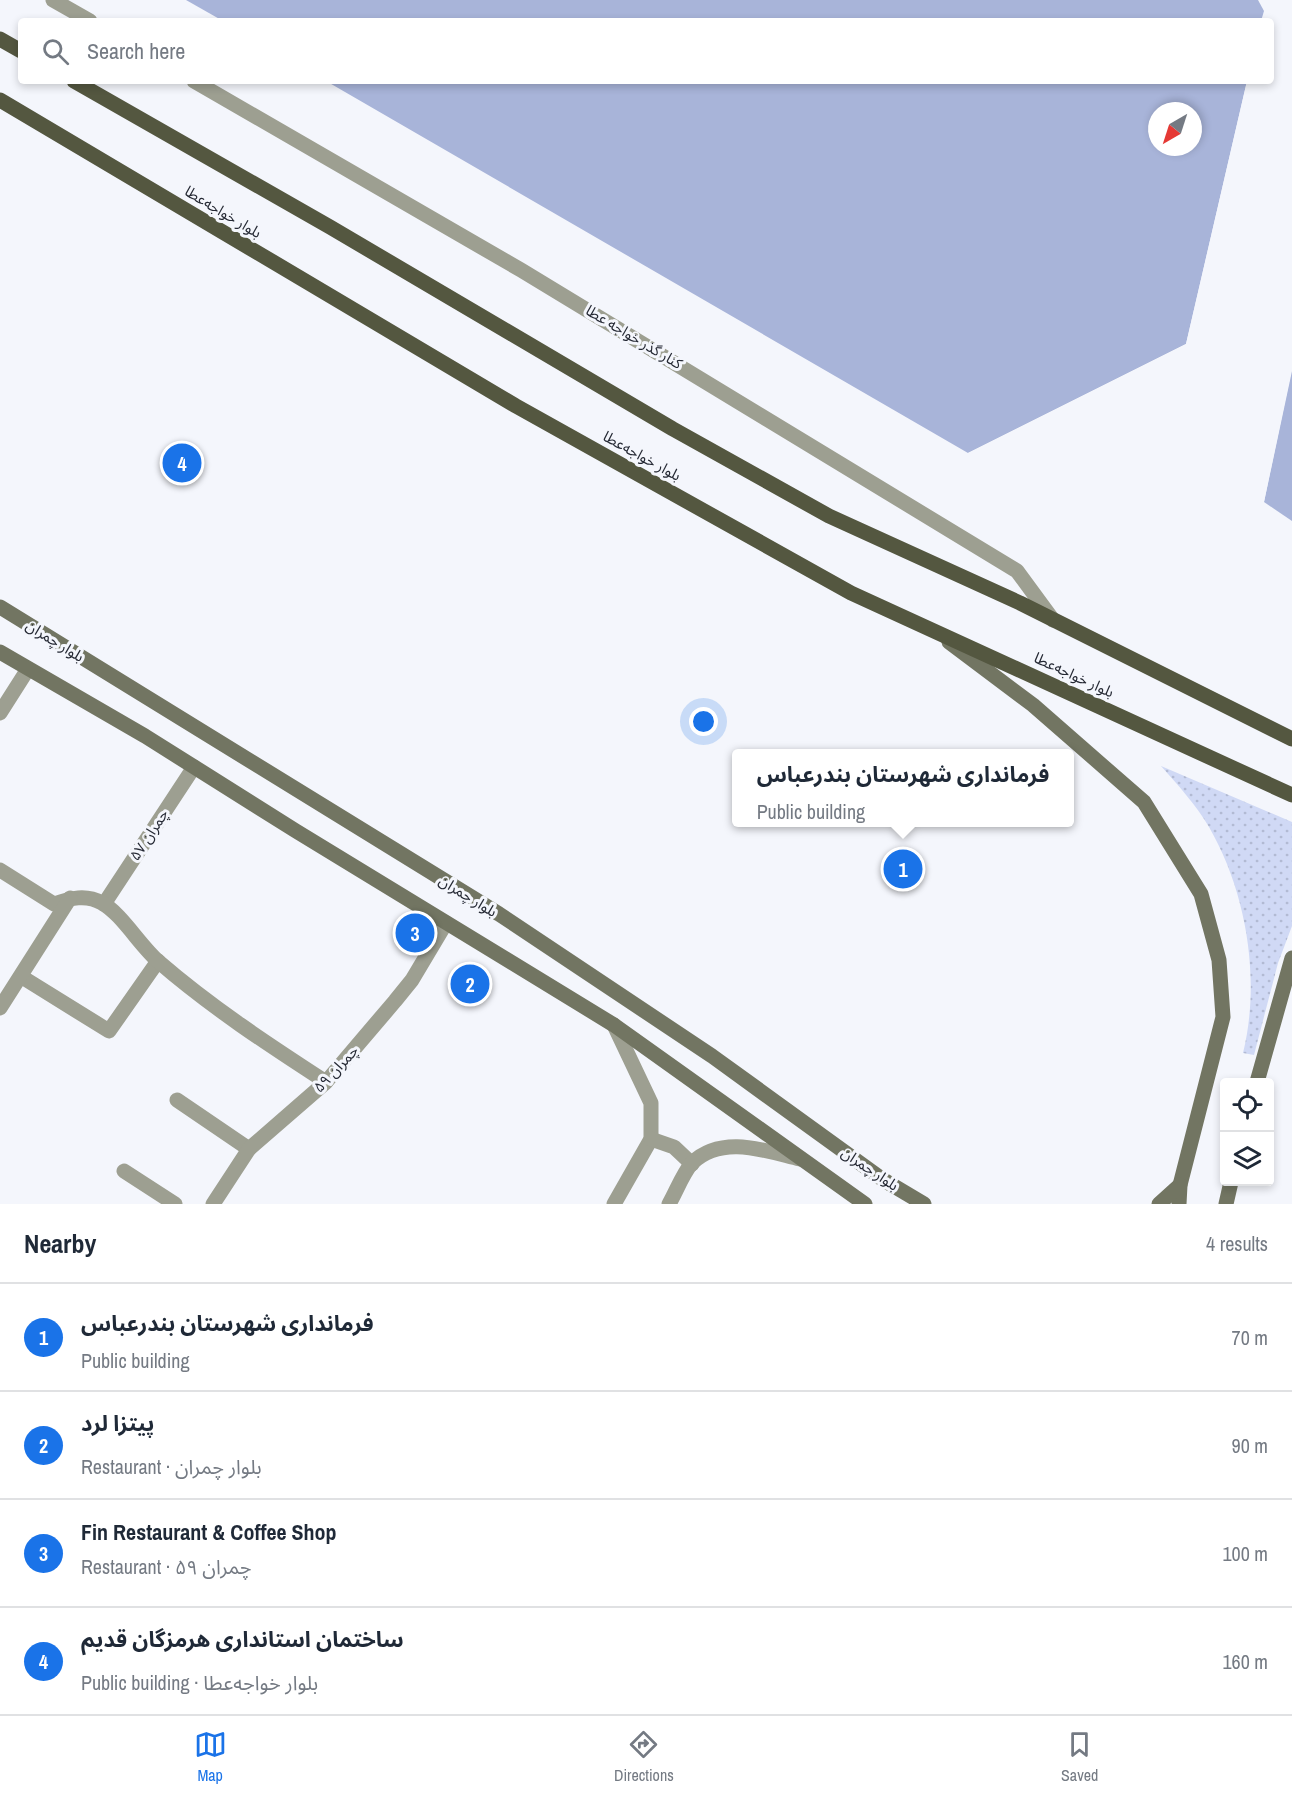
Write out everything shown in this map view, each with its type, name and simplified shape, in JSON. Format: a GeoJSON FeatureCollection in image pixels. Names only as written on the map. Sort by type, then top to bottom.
{"type":"FeatureCollection","features":[{"type":"Feature","properties":{"kind":"main road"},"geometry":{"type":"LineString","coordinates":[[0,39],[18,49]]}},
{"type":"Feature","properties":{"kind":"main road"},"geometry":{"type":"LineString","coordinates":[[79,84],[330,227],[673,429],[829,516],[1053,620],[1292,739]]}},
{"type":"Feature","properties":{"kind":"main road","name":"بلوار خواجه‌عطا"},"geometry":{"type":"LineString","coordinates":[[0,100],[516,406],[851,593],[1292,795]]}},
{"type":"Feature","properties":{"kind":"main road","name":"بلوار چمران"},"geometry":{"type":"LineString","coordinates":[[0,607],[498,915],[712,1056],[882,1179],[924,1204]]}},
{"type":"Feature","properties":{"kind":"main road"},"geometry":{"type":"LineString","coordinates":[[933,629],[1033,705],[1144,802],[1201,894],[1219,960],[1223,1017],[1180,1185],[1179,1204]]}},
{"type":"Feature","properties":{"kind":"main road","name":"بلوار چمران"},"geometry":{"type":"LineString","coordinates":[[0,652],[194,767],[614,1025],[800,1160],[865,1204]]}},
{"type":"Feature","properties":{"kind":"main road"},"geometry":{"type":"LineString","coordinates":[[1258,1078],[1292,957]]}},
{"type":"Feature","properties":{"kind":"main road"},"geometry":{"type":"LineString","coordinates":[[1159,1204],[1180,1185]]}},
{"type":"Feature","properties":{"kind":"main road"},"geometry":{"type":"LineString","coordinates":[[1226,1204],[1230,1186]]}},
{"type":"Feature","properties":{"kind":"street"},"geometry":{"type":"LineString","coordinates":[[53,0],[85,18]]}},
{"type":"Feature","properties":{"kind":"street","name":"کنار گذر خواجه عطا"},"geometry":{"type":"LineString","coordinates":[[199,84],[521,270],[1017,571],[1053,620]]}},
{"type":"Feature","properties":{"kind":"street"},"geometry":{"type":"LineString","coordinates":[[0,713],[28,669]]}},
{"type":"Feature","properties":{"kind":"street","name":"چمران ۵۷"},"geometry":{"type":"LineString","coordinates":[[104,904],[194,767]]}},
{"type":"Feature","properties":{"kind":"street"},"geometry":{"type":"LineString","coordinates":[[0,870],[54,904],[70,898],[88,897],[104,904],[158,961],[257,1037],[326,1082]]}},
{"type":"Feature","properties":{"kind":"street"},"geometry":{"type":"LineString","coordinates":[[0,1008],[22,977],[70,898]]}},
{"type":"Feature","properties":{"kind":"street","name":"چمران ۵۹"},"geometry":{"type":"LineString","coordinates":[[213,1204],[249,1149],[326,1082],[412,980],[446,923]]}},
{"type":"Feature","properties":{"kind":"street"},"geometry":{"type":"LineString","coordinates":[[22,977],[109,1030],[158,961]]}},
{"type":"Feature","properties":{"kind":"street"},"geometry":{"type":"LineString","coordinates":[[614,1025],[651,1103],[651,1139],[614,1204]]}},
{"type":"Feature","properties":{"kind":"street"},"geometry":{"type":"LineString","coordinates":[[177,1100],[249,1149]]}},
{"type":"Feature","properties":{"kind":"street"},"geometry":{"type":"LineString","coordinates":[[651,1139],[674,1147],[692,1164]]}},
{"type":"Feature","properties":{"kind":"street"},"geometry":{"type":"LineString","coordinates":[[669,1204],[692,1164],[712,1151],[745,1145],[800,1160]]}},
{"type":"Feature","properties":{"kind":"street"},"geometry":{"type":"LineString","coordinates":[[124,1171],[175,1204]]}},
{"type":"Feature","properties":{"kind":"shaded area"},"geometry":{"type":"Polygon","coordinates":[[[186,0],[1258,0],[1264,11],[1262,18],[218,18],[186,0]]]}},
{"type":"Feature","properties":{"kind":"shaded area"},"geometry":{"type":"Polygon","coordinates":[[[331,84],[1246,84],[1186,344],[968,453],[331,84]]]}},
{"type":"Feature","properties":{"kind":"shaded area"},"geometry":{"type":"Polygon","coordinates":[[[1292,371],[1292,521],[1264,502],[1292,371]]]}},
{"type":"Feature","properties":{"kind":"shaded area"},"geometry":{"type":"Polygon","coordinates":[[[1161,766],[1292,822],[1292,926],[1278,963],[1254,1055],[1243,1053],[1251,996],[1250,967],[1247,937],[1233,880],[1204,819],[1161,766]]]}},
{"type":"Feature","properties":{"kind":"pier"},"geometry":{"type":"Polygon","coordinates":[[[1246,84],[1249,84],[1189,346],[973,454],[968,453],[1186,344],[1246,84]]]}},
{"type":"Feature","properties":{"kind":"pier"},"geometry":{"type":"Polygon","coordinates":[[[1292,368],[1264,502],[1261,502],[1289,370],[1292,368]]]}},
{"type":"Feature","properties":{"kind":"place","name":"ساختمان استانداری هرمزگان قدیم"},"geometry":{"type":"Point","coordinates":[182,463]}},
{"type":"Feature","properties":{"kind":"place","name":"فرمانداری شهرستان بندرعباس"},"geometry":{"type":"Point","coordinates":[903,869]}},
{"type":"Feature","properties":{"kind":"place","name":"Fin Restaurant & Coffee Shop"},"geometry":{"type":"Point","coordinates":[415,933]}},
{"type":"Feature","properties":{"kind":"place","name":"پیتزا لرد"},"geometry":{"type":"Point","coordinates":[470,984]}}]}
